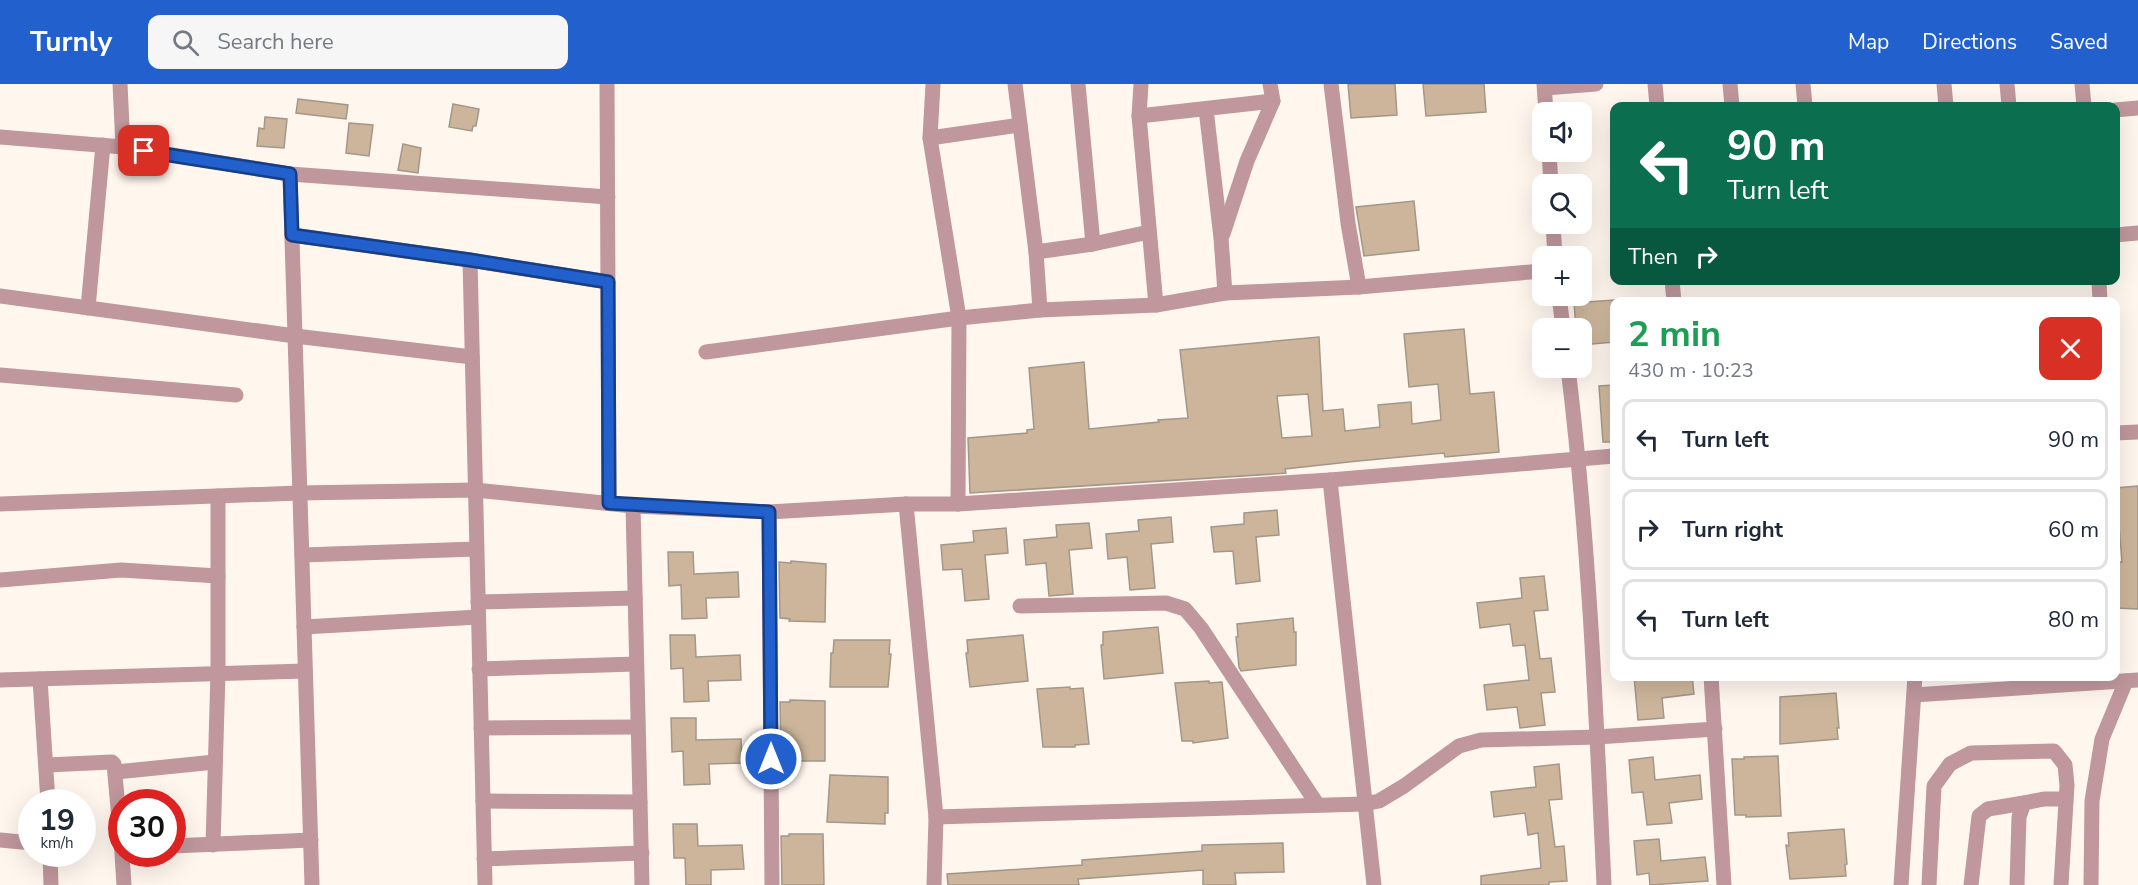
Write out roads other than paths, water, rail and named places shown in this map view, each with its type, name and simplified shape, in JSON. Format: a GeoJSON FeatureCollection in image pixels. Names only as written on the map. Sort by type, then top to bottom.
{"type":"FeatureCollection","features":[{"type":"Feature","properties":{"kind":"street"},"geometry":{"type":"LineString","coordinates":[[120,84],[123,147]]}},
{"type":"Feature","properties":{"kind":"street"},"geometry":{"type":"LineString","coordinates":[[607,84],[609,503]]}},
{"type":"Feature","properties":{"kind":"street"},"geometry":{"type":"LineString","coordinates":[[933,84],[930,138],[959,318],[958,504]]}},
{"type":"Feature","properties":{"kind":"street"},"geometry":{"type":"LineString","coordinates":[[1015,84],[1036,252],[1040,310]]}},
{"type":"Feature","properties":{"kind":"street"},"geometry":{"type":"LineString","coordinates":[[1078,84],[1093,243]]}},
{"type":"Feature","properties":{"kind":"street"},"geometry":{"type":"LineString","coordinates":[[1141,84],[1139,116],[1156,305]]}},
{"type":"Feature","properties":{"kind":"street"},"geometry":{"type":"LineString","coordinates":[[1221,238],[1247,161],[1273,101],[1270,84]]}},
{"type":"Feature","properties":{"kind":"street"},"geometry":{"type":"LineString","coordinates":[[1331,84],[1348,223],[1359,287]]}},
{"type":"Feature","properties":{"kind":"street"},"geometry":{"type":"LineString","coordinates":[[1546,102],[1545,86],[1596,84]]}},
{"type":"Feature","properties":{"kind":"street"},"geometry":{"type":"LineString","coordinates":[[1655,84],[1657,102]]}},
{"type":"Feature","properties":{"kind":"street"},"geometry":{"type":"LineString","coordinates":[[1730,84],[1732,102]]}},
{"type":"Feature","properties":{"kind":"street"},"geometry":{"type":"LineString","coordinates":[[1803,84],[1805,102]]}},
{"type":"Feature","properties":{"kind":"street"},"geometry":{"type":"LineString","coordinates":[[1944,84],[1946,102]]}},
{"type":"Feature","properties":{"kind":"street"},"geometry":{"type":"LineString","coordinates":[[2007,84],[2009,102]]}},
{"type":"Feature","properties":{"kind":"street"},"geometry":{"type":"LineString","coordinates":[[2082,84],[2084,102]]}},
{"type":"Feature","properties":{"kind":"street"},"geometry":{"type":"LineString","coordinates":[[1139,116],[1273,101]]}},
{"type":"Feature","properties":{"kind":"street"},"geometry":{"type":"LineString","coordinates":[[2120,110],[2138,108]]}},
{"type":"Feature","properties":{"kind":"street"},"geometry":{"type":"LineString","coordinates":[[1206,109],[1225,293]]}},
{"type":"Feature","properties":{"kind":"street"},"geometry":{"type":"LineString","coordinates":[[930,138],[1020,125]]}},
{"type":"Feature","properties":{"kind":"street"},"geometry":{"type":"LineString","coordinates":[[0,137],[123,147],[290,174],[608,197]]}},
{"type":"Feature","properties":{"kind":"street"},"geometry":{"type":"LineString","coordinates":[[88,308],[103,145]]}},
{"type":"Feature","properties":{"kind":"street"},"geometry":{"type":"LineString","coordinates":[[290,174],[312,885]]}},
{"type":"Feature","properties":{"kind":"street"},"geometry":{"type":"LineString","coordinates":[[1036,252],[1149,232]]}},
{"type":"Feature","properties":{"kind":"street"},"geometry":{"type":"LineString","coordinates":[[2120,235],[2138,233]]}},
{"type":"Feature","properties":{"kind":"street"},"geometry":{"type":"LineString","coordinates":[[292,235],[608,282]]}},
{"type":"Feature","properties":{"kind":"street"},"geometry":{"type":"LineString","coordinates":[[470,260],[485,885]]}},
{"type":"Feature","properties":{"kind":"street"},"geometry":{"type":"LineString","coordinates":[[706,352],[959,318],[1040,310],[1156,305],[1225,293],[1359,287],[1532,272]]}},
{"type":"Feature","properties":{"kind":"street"},"geometry":{"type":"LineString","coordinates":[[0,296],[295,336],[472,357]]}},
{"type":"Feature","properties":{"kind":"street"},"geometry":{"type":"LineString","coordinates":[[0,375],[236,395]]}},
{"type":"Feature","properties":{"kind":"street"},"geometry":{"type":"LineString","coordinates":[[1569,378],[1579,458],[1604,885]]}},
{"type":"Feature","properties":{"kind":"street"},"geometry":{"type":"LineString","coordinates":[[2120,433],[2138,432]]}},
{"type":"Feature","properties":{"kind":"street"},"geometry":{"type":"LineString","coordinates":[[0,504],[299,493],[475,490],[633,506],[769,512],[906,504],[958,504],[1330,480],[1610,456]]}},
{"type":"Feature","properties":{"kind":"street"},"geometry":{"type":"LineString","coordinates":[[1330,480],[1374,885]]}},
{"type":"Feature","properties":{"kind":"street"},"geometry":{"type":"LineString","coordinates":[[213,844],[218,673],[218,496]]}},
{"type":"Feature","properties":{"kind":"street"},"geometry":{"type":"LineString","coordinates":[[906,504],[936,818],[934,885]]}},
{"type":"Feature","properties":{"kind":"street"},"geometry":{"type":"LineString","coordinates":[[633,506],[642,885]]}},
{"type":"Feature","properties":{"kind":"street"},"geometry":{"type":"LineString","coordinates":[[769,512],[772,885]]}},
{"type":"Feature","properties":{"kind":"street"},"geometry":{"type":"LineString","coordinates":[[302,555],[476,549]]}},
{"type":"Feature","properties":{"kind":"street"},"geometry":{"type":"LineString","coordinates":[[0,580],[122,570],[218,576]]}},
{"type":"Feature","properties":{"kind":"street"},"geometry":{"type":"LineString","coordinates":[[304,627],[635,598]]}},
{"type":"Feature","properties":{"kind":"street"},"geometry":{"type":"LineString","coordinates":[[1020,606],[1166,603],[1185,609],[1201,628],[1317,804]]}},
{"type":"Feature","properties":{"kind":"street"},"geometry":{"type":"LineString","coordinates":[[479,669],[636,664]]}},
{"type":"Feature","properties":{"kind":"street"},"geometry":{"type":"LineString","coordinates":[[0,680],[305,670]]}},
{"type":"Feature","properties":{"kind":"street"},"geometry":{"type":"LineString","coordinates":[[40,679],[48,789]]}},
{"type":"Feature","properties":{"kind":"street"},"geometry":{"type":"LineString","coordinates":[[2091,885],[2092,801],[2102,739],[2132,680]]}},
{"type":"Feature","properties":{"kind":"street"},"geometry":{"type":"LineString","coordinates":[[1712,681],[1724,885]]}},
{"type":"Feature","properties":{"kind":"street"},"geometry":{"type":"LineString","coordinates":[[1901,885],[1915,681]]}},
{"type":"Feature","properties":{"kind":"street"},"geometry":{"type":"LineString","coordinates":[[1914,695],[2117,681]]}},
{"type":"Feature","properties":{"kind":"street"},"geometry":{"type":"LineString","coordinates":[[481,728],[638,727]]}},
{"type":"Feature","properties":{"kind":"street"},"geometry":{"type":"LineString","coordinates":[[936,818],[1364,804],[1379,801],[1404,786],[1459,746],[1481,740],[1597,737],[1715,729]]}},
{"type":"Feature","properties":{"kind":"street"},"geometry":{"type":"LineString","coordinates":[[1929,885],[1934,786],[1950,764],[1971,753],[2054,751],[2065,765],[2066,799],[2061,885]]}},
{"type":"Feature","properties":{"kind":"street"},"geometry":{"type":"LineString","coordinates":[[47,765],[112,762],[116,767],[117,789]]}},
{"type":"Feature","properties":{"kind":"street"},"geometry":{"type":"LineString","coordinates":[[116,772],[216,762]]}},
{"type":"Feature","properties":{"kind":"street"},"geometry":{"type":"LineString","coordinates":[[1971,885],[1979,816],[1988,809],[2044,799],[2066,799]]}},
{"type":"Feature","properties":{"kind":"street"},"geometry":{"type":"LineString","coordinates":[[483,801],[640,802]]}},
{"type":"Feature","properties":{"kind":"street"},"geometry":{"type":"LineString","coordinates":[[2017,885],[2019,817],[2024,803]]}},
{"type":"Feature","properties":{"kind":"street"},"geometry":{"type":"LineString","coordinates":[[0,840],[18,842]]}},
{"type":"Feature","properties":{"kind":"street"},"geometry":{"type":"LineString","coordinates":[[186,845],[310,840]]}},
{"type":"Feature","properties":{"kind":"street"},"geometry":{"type":"LineString","coordinates":[[484,859],[642,853]]}},
{"type":"Feature","properties":{"kind":"street"},"geometry":{"type":"LineString","coordinates":[[50,867],[51,885]]}},
{"type":"Feature","properties":{"kind":"street"},"geometry":{"type":"LineString","coordinates":[[122,867],[124,885]]}}]}
